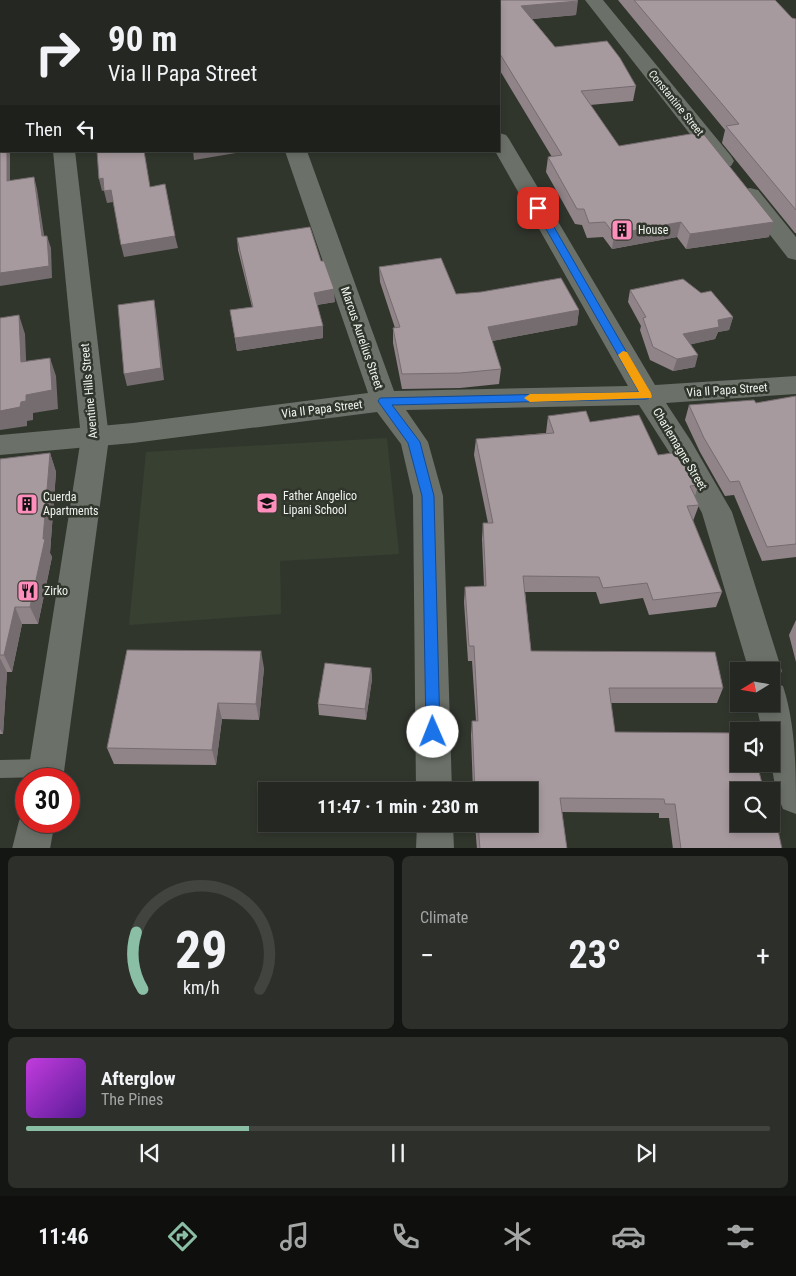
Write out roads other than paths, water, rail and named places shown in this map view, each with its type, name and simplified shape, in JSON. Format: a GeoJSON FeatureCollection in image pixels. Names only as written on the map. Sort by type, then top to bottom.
{"type":"FeatureCollection","features":[{"type":"Feature","properties":{"kind":"street","name":"Constantine Street"},"geometry":{"type":"LineString","coordinates":[[594,0],[796,252]]}},
{"type":"Feature","properties":{"kind":"street","name":"Charlemagne Street"},"geometry":{"type":"LineString","coordinates":[[500,142],[647,396],[681,448],[717,512],[762,662]]}},
{"type":"Feature","properties":{"kind":"street","name":"Aventine Hills Street"},"geometry":{"type":"LineString","coordinates":[[47,768],[95,438],[64,152]]}},
{"type":"Feature","properties":{"kind":"street","name":"Marcus Aurelius Street"},"geometry":{"type":"LineString","coordinates":[[296,152],[384,401],[414,442],[428,496],[434,782]]}},
{"type":"Feature","properties":{"kind":"street","name":"Via Il Papa Street"},"geometry":{"type":"LineString","coordinates":[[0,445],[95,438],[384,401],[647,396],[796,385]]}},
{"type":"Feature","properties":{"kind":"street"},"geometry":{"type":"LineString","coordinates":[[775,712],[796,797]]}},
{"type":"Feature","properties":{"kind":"street"},"geometry":{"type":"LineString","coordinates":[[435,832],[436,848]]}},
{"type":"Feature","properties":{"kind":"street"},"geometry":{"type":"LineString","coordinates":[[31,848],[34,833]]}},
{"type":"Feature","properties":{"kind":"lane"},"geometry":{"type":"LineString","coordinates":[[0,769],[15,771]]}},
{"type":"Feature","properties":{"kind":"place","name":"House"},"geometry":{"type":"Point","coordinates":[622,230]}},
{"type":"Feature","properties":{"kind":"place","name":"Father Angelico Lipani School"},"geometry":{"type":"Point","coordinates":[267,503]}},
{"type":"Feature","properties":{"kind":"place","name":"Cuerda Apartments"},"geometry":{"type":"Point","coordinates":[27,504]}},
{"type":"Feature","properties":{"kind":"place","name":"Zirko"},"geometry":{"type":"Point","coordinates":[28,591]}}]}
